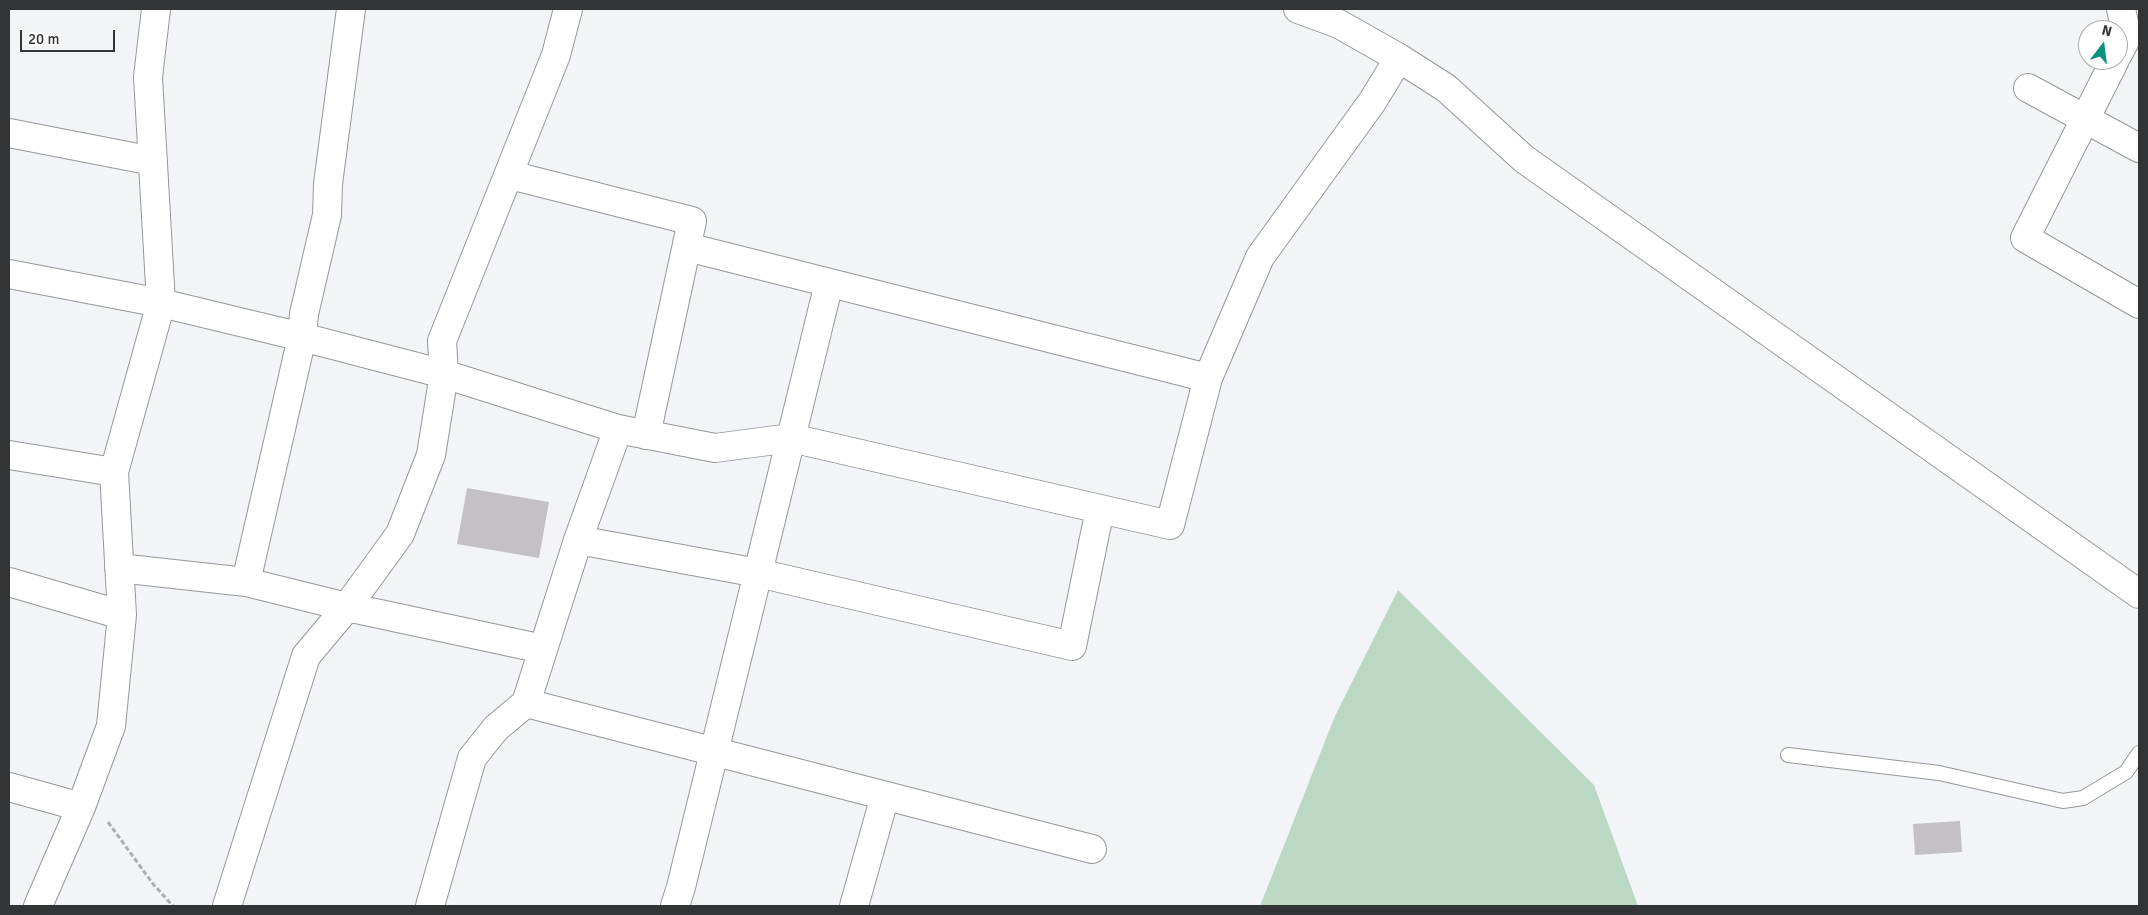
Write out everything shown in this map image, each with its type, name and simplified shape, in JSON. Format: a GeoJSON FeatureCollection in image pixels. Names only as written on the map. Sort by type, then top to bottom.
{"type":"FeatureCollection","features":[{"type":"Feature","properties":{"kind":"street"},"geometry":{"type":"LineString","coordinates":[[38,906],[84,800],[111,726],[122,615],[114,472],[161,303],[148,77],[154,9]]}},
{"type":"Feature","properties":{"kind":"street"},"geometry":{"type":"LineString","coordinates":[[246,582],[302,337],[304,314],[327,215],[328,184],[351,9]]}},
{"type":"Feature","properties":{"kind":"street"},"geometry":{"type":"LineString","coordinates":[[227,906],[306,656],[347,607],[400,534],[431,455],[444,374],[442,341],[510,175],[556,55],[568,9]]}},
{"type":"Feature","properties":{"kind":"street"},"geometry":{"type":"LineString","coordinates":[[1298,9],[1339,24],[1399,58],[1446,88],[1524,159],[2139,594]]}},
{"type":"Feature","properties":{"kind":"street"},"geometry":{"type":"LineString","coordinates":[[9,274],[161,303],[302,337],[444,374],[618,429],[714,448],[791,438],[1170,525],[1208,378],[1260,257],[1372,102],[1399,58]]}},
{"type":"Feature","properties":{"kind":"street"},"geometry":{"type":"LineString","coordinates":[[2112,70],[2085,119],[2025,238],[2139,304]]}},
{"type":"Feature","properties":{"kind":"street"},"geometry":{"type":"LineString","coordinates":[[2028,88],[2139,148]]}},
{"type":"Feature","properties":{"kind":"street"},"geometry":{"type":"LineString","coordinates":[[9,133],[152,161]]}},
{"type":"Feature","properties":{"kind":"street"},"geometry":{"type":"LineString","coordinates":[[510,175],[692,221],[646,435]]}},
{"type":"Feature","properties":{"kind":"street"},"geometry":{"type":"LineString","coordinates":[[686,247],[1208,378]]}},
{"type":"Feature","properties":{"kind":"street"},"geometry":{"type":"LineString","coordinates":[[675,906],[829,283]]}},
{"type":"Feature","properties":{"kind":"street"},"geometry":{"type":"LineString","coordinates":[[430,906],[472,758],[496,728],[526,703],[578,540],[618,429]]}},
{"type":"Feature","properties":{"kind":"street"},"geometry":{"type":"LineString","coordinates":[[9,455],[114,472]]}},
{"type":"Feature","properties":{"kind":"street"},"geometry":{"type":"LineString","coordinates":[[578,540],[758,573],[1072,646],[1100,509]]}},
{"type":"Feature","properties":{"kind":"street"},"geometry":{"type":"LineString","coordinates":[[119,568],[246,582],[347,607],[543,649]]}},
{"type":"Feature","properties":{"kind":"street"},"geometry":{"type":"LineString","coordinates":[[9,582],[122,615]]}},
{"type":"Feature","properties":{"kind":"street"},"geometry":{"type":"LineString","coordinates":[[526,703],[1092,849]]}},
{"type":"Feature","properties":{"kind":"street"},"geometry":{"type":"LineString","coordinates":[[9,787],[84,800]]}},
{"type":"Feature","properties":{"kind":"street"},"geometry":{"type":"LineString","coordinates":[[854,906],[885,796]]}},
{"type":"Feature","properties":{"kind":"lane"},"geometry":{"type":"LineString","coordinates":[[1788,755],[1939,773],[2063,801],[2083,798],[2126,772],[2139,753]]}},
{"type":"Feature","properties":{"kind":"path"},"geometry":{"type":"LineString","coordinates":[[84,800],[173,906]]}},
{"type":"Feature","properties":{"kind":"green space"},"geometry":{"type":"Polygon","coordinates":[[[1398,590],[1594,785],[1638,906],[1260,906],[1335,716],[1398,590]]]}},
{"type":"Feature","properties":{"kind":"building"},"geometry":{"type":"Polygon","coordinates":[[[467,488],[549,502],[539,558],[457,544],[467,488]]]}},
{"type":"Feature","properties":{"kind":"building"},"geometry":{"type":"Polygon","coordinates":[[[1960,821],[1962,852],[1915,855],[1913,824],[1960,821]]]}}]}
